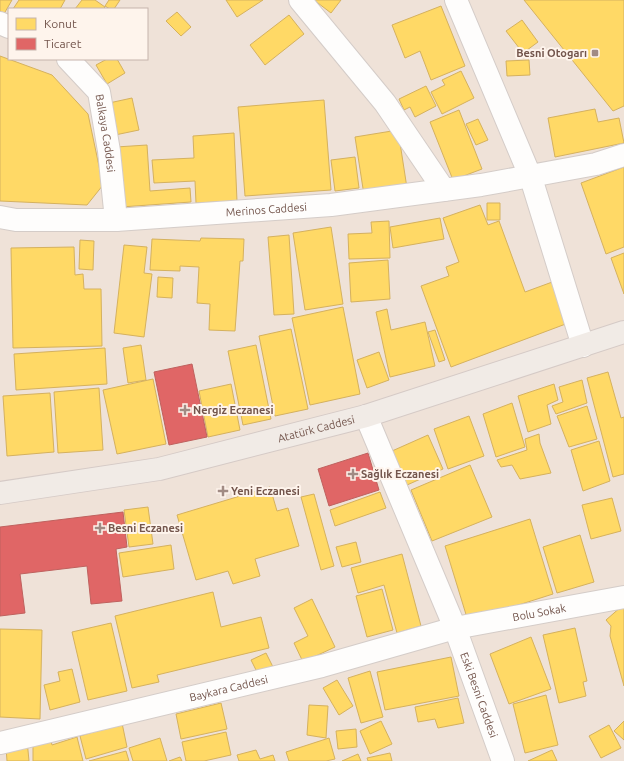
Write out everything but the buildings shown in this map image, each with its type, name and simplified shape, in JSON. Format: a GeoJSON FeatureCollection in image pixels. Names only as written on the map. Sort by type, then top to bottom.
{"type":"FeatureCollection","features":[{"type":"Feature","properties":{"kind":"main road","name":"Atatürk Caddesi"},"geometry":{"type":"LineString","coordinates":[[0,493],[159,469],[366,416],[624,332]]}},
{"type":"Feature","properties":{"kind":"street"},"geometry":{"type":"LineString","coordinates":[[300,0],[385,103],[444,190]]}},
{"type":"Feature","properties":{"kind":"street"},"geometry":{"type":"LineString","coordinates":[[456,0],[530,176],[583,346]]}},
{"type":"Feature","properties":{"kind":"street","name":"Balkaya Caddesi"},"geometry":{"type":"LineString","coordinates":[[69,60],[99,92],[109,151],[116,220]]}},
{"type":"Feature","properties":{"kind":"street","name":"Merinos Caddesi"},"geometry":{"type":"LineString","coordinates":[[0,218],[16,220],[116,220],[330,205],[444,190],[530,176],[596,164],[624,155]]}},
{"type":"Feature","properties":{"kind":"street","name":"Eski Besni Caddesi"},"geometry":{"type":"LineString","coordinates":[[366,416],[455,628],[503,761]]}},
{"type":"Feature","properties":{"kind":"street","name":"Bolu Sokak"},"geometry":{"type":"LineString","coordinates":[[455,628],[624,598]]}},
{"type":"Feature","properties":{"kind":"street","name":"Baykara Caddesi"},"geometry":{"type":"LineString","coordinates":[[0,743],[322,666],[455,628]]}},
{"type":"Feature","properties":{"kind":"shaded area"},"geometry":{"type":"Polygon","coordinates":[[[0,0],[624,0],[624,761],[0,761],[0,0]]]}},
{"type":"Feature","properties":{"kind":"place","name":"Besni Otogarı"},"geometry":{"type":"Point","coordinates":[595,53]}},
{"type":"Feature","properties":{"kind":"place","name":"Nergiz Eczanesi"},"geometry":{"type":"Point","coordinates":[185,410]}},
{"type":"Feature","properties":{"kind":"place","name":"Sağlık Eczanesi"},"geometry":{"type":"Point","coordinates":[353,474]}},
{"type":"Feature","properties":{"kind":"place","name":"Yeni Eczanesi"},"geometry":{"type":"Point","coordinates":[223,491]}},
{"type":"Feature","properties":{"kind":"place","name":"Besni Eczanesi"},"geometry":{"type":"Point","coordinates":[100,528]}}]}
